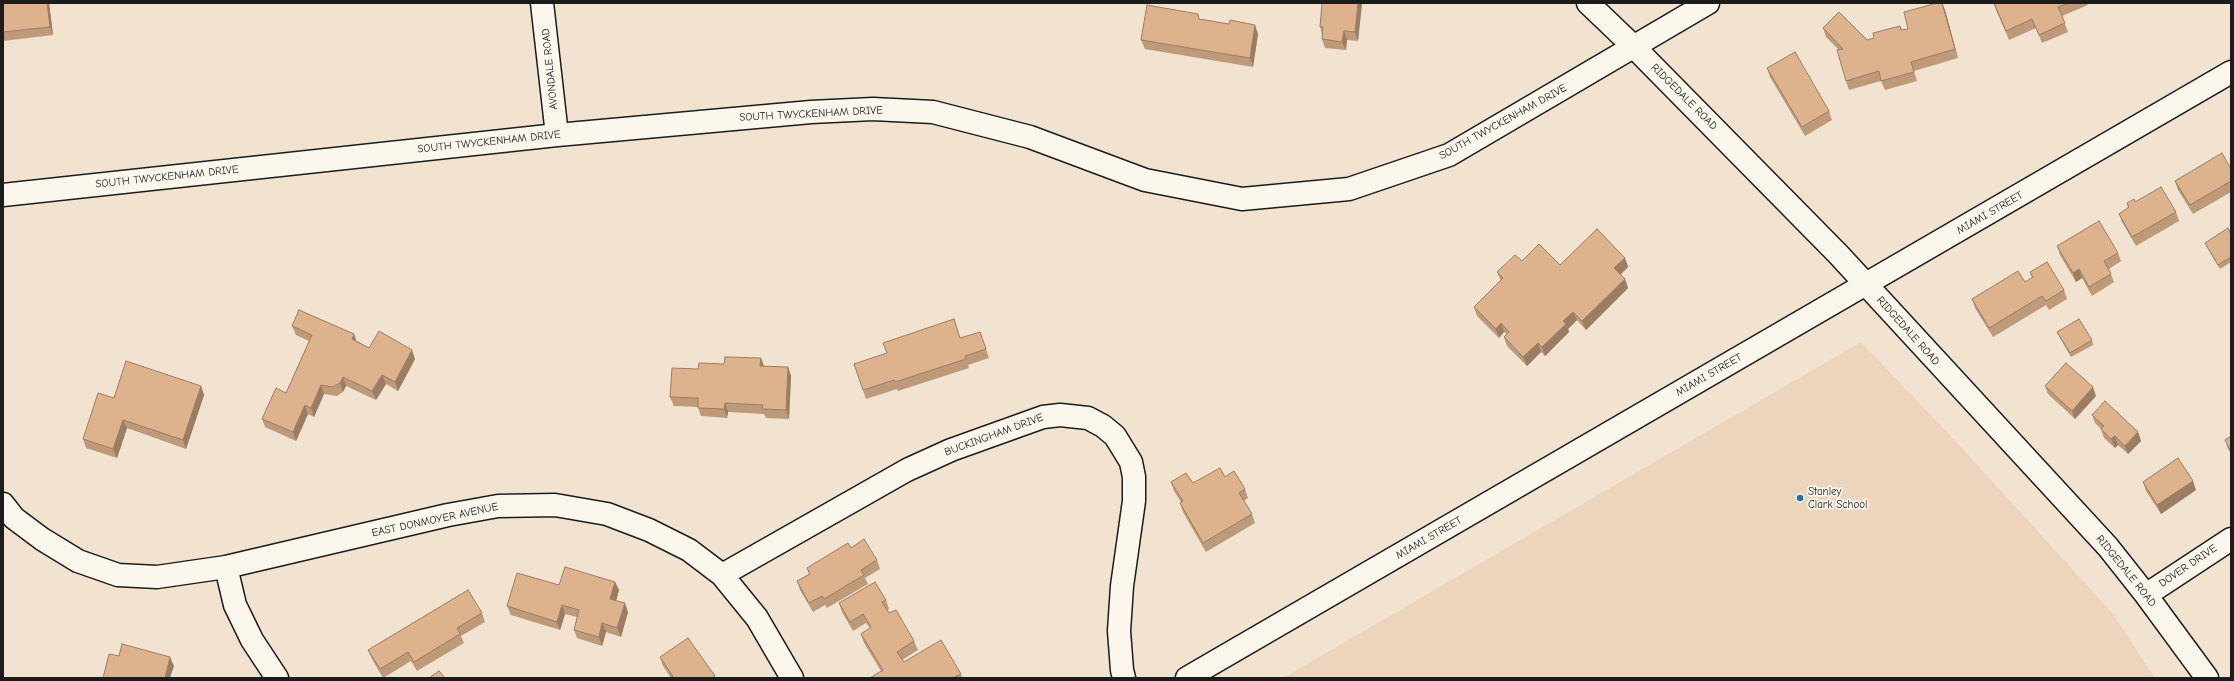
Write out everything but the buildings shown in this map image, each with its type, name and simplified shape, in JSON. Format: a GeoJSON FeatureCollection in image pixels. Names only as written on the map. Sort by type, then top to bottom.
{"type":"FeatureCollection","features":[{"type":"Feature","properties":{"kind":"street","name":"AVONDALE ROAD"},"geometry":{"type":"LineString","coordinates":[[542,3],[557,135]]}},
{"type":"Feature","properties":{"kind":"street","name":"RIDGEDALE ROAD"},"geometry":{"type":"LineString","coordinates":[[1588,3],[1634,47],[1838,254],[2108,547],[2146,595],[2207,678]]}},
{"type":"Feature","properties":{"kind":"street","name":"SOUTH TWYCKENHAM DRIVE"},"geometry":{"type":"LineString","coordinates":[[3,195],[557,135],[811,112],[873,109],[933,112],[1030,137],[1145,180],[1242,199],[1349,189],[1449,155],[1708,3]]}},
{"type":"Feature","properties":{"kind":"street","name":"MIAMI STREET"},"geometry":{"type":"LineString","coordinates":[[1187,678],[2231,72]]}},
{"type":"Feature","properties":{"kind":"street","name":"BUCKINGHAM DRIVE"},"geometry":{"type":"LineString","coordinates":[[722,575],[907,470],[951,450],[1043,417],[1060,415],[1088,418],[1103,426],[1114,436],[1131,462],[1134,477],[1134,501],[1122,586],[1119,631],[1124,678]]}},
{"type":"Feature","properties":{"kind":"street","name":"EAST DONMOYER AVENUE"},"geometry":{"type":"LineString","coordinates":[[7,518],[78,561],[118,574],[157,578],[226,567],[448,515],[498,506],[528,504],[577,508],[614,517],[649,530],[689,550],[722,575],[757,618],[792,678]]}},
{"type":"Feature","properties":{"kind":"street","name":"DOVER DRIVE"},"geometry":{"type":"LineString","coordinates":[[2146,595],[2231,539]]}},
{"type":"Feature","properties":{"kind":"street"},"geometry":{"type":"LineString","coordinates":[[226,567],[235,605],[252,640],[277,678]]}},
{"type":"Feature","properties":{"kind":"shaded area","name":"Stanley Clark School"},"geometry":{"type":"Polygon","coordinates":[[[1861,342],[1961,447],[2113,614],[2155,678],[1283,678],[1861,342]]]}},
{"type":"Feature","properties":{"kind":"place","name":"Stanley Clark School"},"geometry":{"type":"Point","coordinates":[1800,498]}}]}
